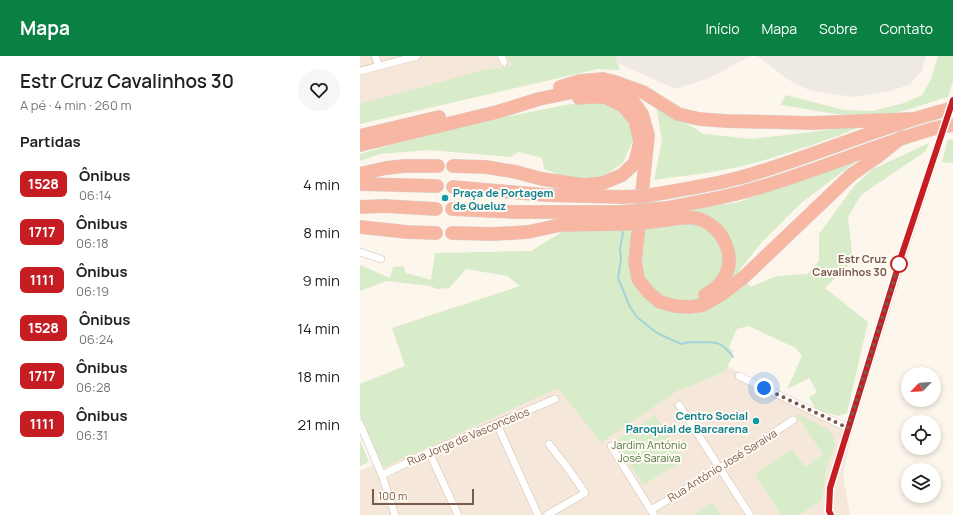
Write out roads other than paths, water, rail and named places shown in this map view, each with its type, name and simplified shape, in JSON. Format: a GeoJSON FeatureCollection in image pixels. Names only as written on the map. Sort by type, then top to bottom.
{"type":"FeatureCollection","features":[{"type":"Feature","properties":{"kind":"highway"},"geometry":{"type":"LineString","coordinates":[[360,136],[580,82],[604,79],[629,86],[643,92],[678,114],[699,119],[813,123],[910,119]]}},
{"type":"Feature","properties":{"kind":"highway"},"geometry":{"type":"LineString","coordinates":[[452,233],[494,234],[528,232],[560,225],[619,218],[666,214],[689,217],[702,220],[716,229],[727,244],[729,261],[725,275],[718,287],[706,295],[691,300],[679,300],[663,295],[653,287],[645,275],[643,261],[643,238],[654,136],[653,122],[648,110],[629,86]]}},
{"type":"Feature","properties":{"kind":"highway"},"geometry":{"type":"LineString","coordinates":[[360,146],[497,112],[539,99],[597,87],[613,89],[632,100],[642,114],[648,135],[636,262],[638,279],[648,292],[660,302],[675,306],[690,307],[703,305],[722,294],[744,277],[851,175],[902,138]]}},
{"type":"Feature","properties":{"kind":"highway"},"geometry":{"type":"LineString","coordinates":[[453,166],[486,167],[516,172],[542,179],[584,185],[603,183],[622,176],[635,163],[640,142],[635,120],[623,106],[605,97],[585,97],[541,106],[497,112]]}},
{"type":"Feature","properties":{"kind":"highway"},"geometry":{"type":"LineString","coordinates":[[453,186],[545,195],[621,197],[645,196],[708,185],[749,175],[910,119],[947,110]]}},
{"type":"Feature","properties":{"kind":"highway"},"geometry":{"type":"LineString","coordinates":[[666,214],[709,200],[753,190],[823,167],[902,138],[953,124]]}},
{"type":"Feature","properties":{"kind":"highway"},"geometry":{"type":"LineString","coordinates":[[360,174],[392,167],[438,166]]}},
{"type":"Feature","properties":{"kind":"highway"},"geometry":{"type":"LineString","coordinates":[[360,184],[437,186]]}},
{"type":"Feature","properties":{"kind":"highway"},"geometry":{"type":"LineString","coordinates":[[360,207],[384,206],[436,209]]}},
{"type":"Feature","properties":{"kind":"highway"},"geometry":{"type":"LineString","coordinates":[[452,209],[619,218]]}},
{"type":"Feature","properties":{"kind":"highway"},"geometry":{"type":"LineString","coordinates":[[360,227],[407,232],[436,233]]}},
{"type":"Feature","properties":{"kind":"street"},"geometry":{"type":"LineString","coordinates":[[375,56],[379,66]]}},
{"type":"Feature","properties":{"kind":"street"},"geometry":{"type":"LineString","coordinates":[[360,71],[417,56]]}},
{"type":"Feature","properties":{"kind":"street"},"geometry":{"type":"LineString","coordinates":[[831,515],[829,511],[830,488],[902,254],[953,100]]}},
{"type":"Feature","properties":{"kind":"street"},"geometry":{"type":"LineString","coordinates":[[360,252],[381,259]]}},
{"type":"Feature","properties":{"kind":"street"},"geometry":{"type":"LineString","coordinates":[[739,376],[848,428]]}},
{"type":"Feature","properties":{"kind":"street","name":"Rua Jorge de Vasconcelos"},"geometry":{"type":"LineString","coordinates":[[382,475],[429,452],[555,399]]}},
{"type":"Feature","properties":{"kind":"street"},"geometry":{"type":"LineString","coordinates":[[679,405],[750,515]]}},
{"type":"Feature","properties":{"kind":"street","name":"Rua António José Saraiva"},"geometry":{"type":"LineString","coordinates":[[653,512],[793,420]]}},
{"type":"Feature","properties":{"kind":"street"},"geometry":{"type":"LineString","coordinates":[[360,424],[382,475],[395,515]]}},
{"type":"Feature","properties":{"kind":"street"},"geometry":{"type":"LineString","coordinates":[[497,424],[538,515]]}},
{"type":"Feature","properties":{"kind":"street"},"geometry":{"type":"LineString","coordinates":[[547,515],[585,494],[570,471],[549,444]]}},
{"type":"Feature","properties":{"kind":"street"},"geometry":{"type":"LineString","coordinates":[[611,446],[653,512]]}},
{"type":"Feature","properties":{"kind":"street"},"geometry":{"type":"LineString","coordinates":[[429,452],[458,515]]}},
{"type":"Feature","properties":{"kind":"waterway"},"geometry":{"type":"LineString","coordinates":[[623,232],[618,278],[630,307],[637,317],[657,333],[681,344],[688,342],[715,343],[726,348],[733,357]]}},
{"type":"Feature","properties":{"kind":"place","name":"Praça de Portagem de Queluz"},"geometry":{"type":"Point","coordinates":[445,198]}},
{"type":"Feature","properties":{"kind":"place","name":"Estr Cruz Cavalinhos 30"},"geometry":{"type":"Point","coordinates":[899,264]}},
{"type":"Feature","properties":{"kind":"place","name":"Centro Social Paroquial de Barcarena"},"geometry":{"type":"Point","coordinates":[756,421]}},
{"type":"Feature","properties":{"kind":"park label","name":"Jardim António José Saraiva"},"geometry":{"type":"Point","coordinates":[649,450]}}]}
